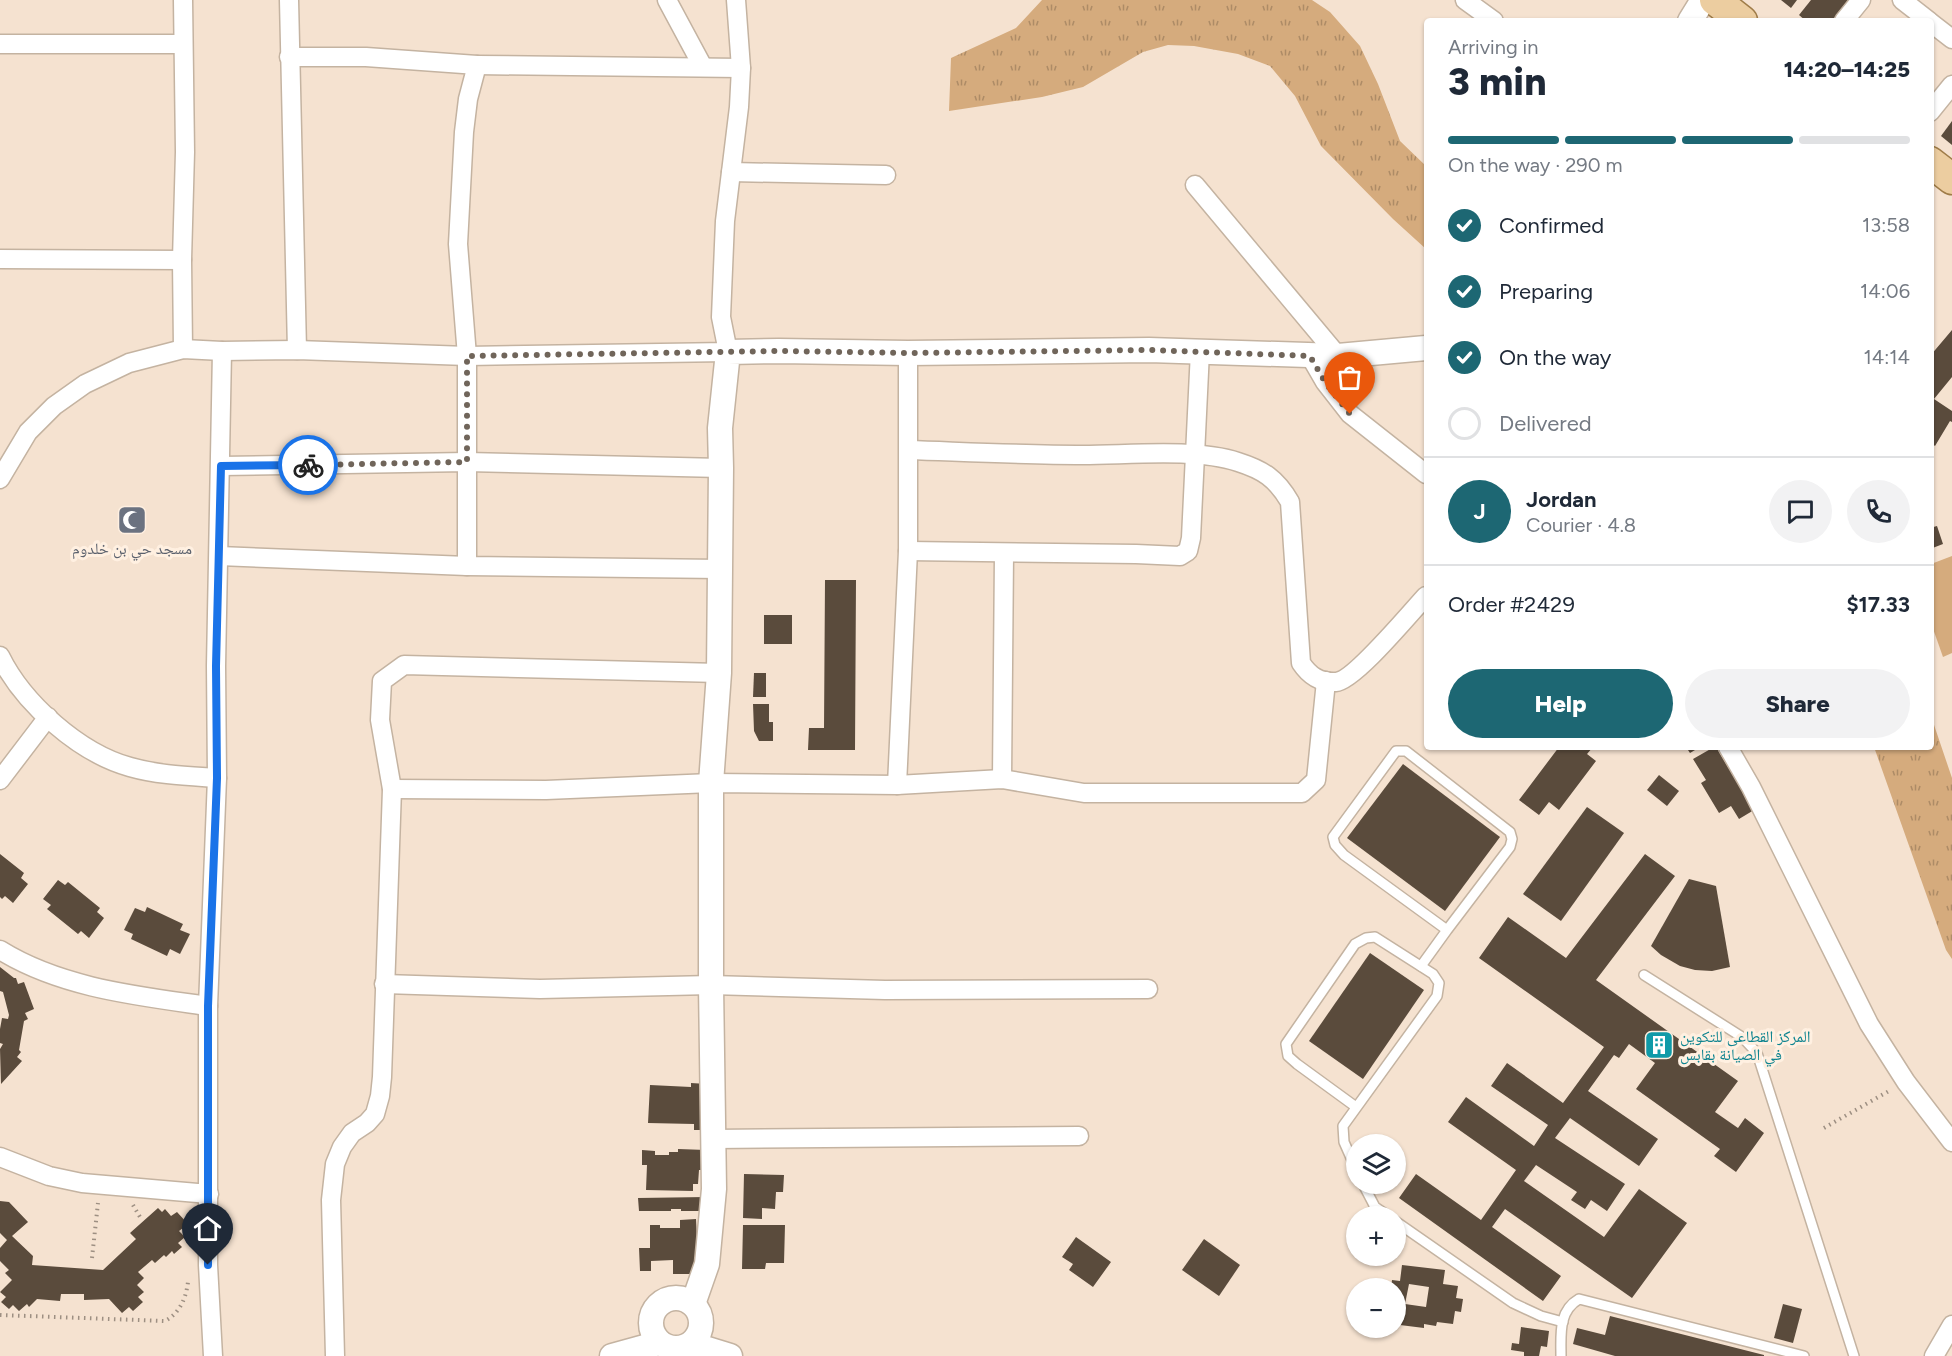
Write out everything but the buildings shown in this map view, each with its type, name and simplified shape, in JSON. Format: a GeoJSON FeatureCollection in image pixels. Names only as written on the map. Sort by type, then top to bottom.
{"type":"FeatureCollection","features":[{"type":"Feature","properties":{"kind":"main road"},"geometry":{"type":"LineString","coordinates":[[1714,0],[1738,18]]}},
{"type":"Feature","properties":{"kind":"main road"},"geometry":{"type":"LineString","coordinates":[[1934,165],[1952,179]]}},
{"type":"Feature","properties":{"kind":"street"},"geometry":{"type":"LineString","coordinates":[[183,0],[185,152],[182,261],[183,349]]}},
{"type":"Feature","properties":{"kind":"street"},"geometry":{"type":"LineString","coordinates":[[289,0],[297,350]]}},
{"type":"Feature","properties":{"kind":"street"},"geometry":{"type":"LineString","coordinates":[[667,0],[703,67]]}},
{"type":"Feature","properties":{"kind":"street"},"geometry":{"type":"LineString","coordinates":[[693,1304],[707,1264],[714,1189],[711,783],[719,673],[720,428],[728,352],[721,317],[725,221],[739,107],[741,68],[736,0]]}},
{"type":"Feature","properties":{"kind":"street"},"geometry":{"type":"LineString","coordinates":[[1465,0],[1490,18]]}},
{"type":"Feature","properties":{"kind":"street"},"geometry":{"type":"LineString","coordinates":[[1692,18],[1703,0]]}},
{"type":"Feature","properties":{"kind":"street"},"geometry":{"type":"LineString","coordinates":[[1846,18],[1861,0]]}},
{"type":"Feature","properties":{"kind":"street"},"geometry":{"type":"LineString","coordinates":[[1902,0],[1925,18]]}},
{"type":"Feature","properties":{"kind":"street"},"geometry":{"type":"LineString","coordinates":[[1934,25],[1952,39]]}},
{"type":"Feature","properties":{"kind":"street"},"geometry":{"type":"LineString","coordinates":[[0,44],[183,44]]}},
{"type":"Feature","properties":{"kind":"street"},"geometry":{"type":"LineString","coordinates":[[289,57],[366,57],[477,65],[741,68]]}},
{"type":"Feature","properties":{"kind":"street"},"geometry":{"type":"LineString","coordinates":[[467,566],[467,356],[458,244],[464,132],[468,99],[477,65]]}},
{"type":"Feature","properties":{"kind":"street"},"geometry":{"type":"LineString","coordinates":[[1934,107],[1952,86]]}},
{"type":"Feature","properties":{"kind":"street"},"geometry":{"type":"LineString","coordinates":[[731,172],[886,175]]}},
{"type":"Feature","properties":{"kind":"street"},"geometry":{"type":"LineString","coordinates":[[1195,185],[1338,356]]}},
{"type":"Feature","properties":{"kind":"street"},"geometry":{"type":"LineString","coordinates":[[0,260],[182,261]]}},
{"type":"Feature","properties":{"kind":"street"},"geometry":{"type":"LineString","coordinates":[[0,479],[28,432],[54,406],[86,384],[129,363],[183,349],[297,350],[467,356],[789,351],[908,353],[1200,351],[1338,356],[1424,348]]}},
{"type":"Feature","properties":{"kind":"street"},"geometry":{"type":"LineString","coordinates":[[213,1356],[208,1265],[208,1006],[217,778],[216,666],[222,351]]}},
{"type":"Feature","properties":{"kind":"street"},"geometry":{"type":"LineString","coordinates":[[909,551],[1180,556],[1188,551],[1191,538],[1200,351]]}},
{"type":"Feature","properties":{"kind":"street"},"geometry":{"type":"LineString","coordinates":[[897,785],[909,551],[908,353]]}},
{"type":"Feature","properties":{"kind":"street"},"geometry":{"type":"LineString","coordinates":[[1310,356],[1325,382],[1350,414],[1424,472]]}},
{"type":"Feature","properties":{"kind":"street"},"geometry":{"type":"LineString","coordinates":[[909,450],[1053,455],[1196,454],[1236,461],[1263,471],[1280,484],[1290,502],[1301,663],[1310,675],[1326,681],[1338,683],[1351,674],[1371,656],[1424,598]]}},
{"type":"Feature","properties":{"kind":"street"},"geometry":{"type":"LineString","coordinates":[[221,466],[467,462],[721,468]]}},
{"type":"Feature","properties":{"kind":"street"},"geometry":{"type":"LineString","coordinates":[[1002,779],[1004,554]]}},
{"type":"Feature","properties":{"kind":"street"},"geometry":{"type":"LineString","coordinates":[[219,556],[467,566],[721,569]]}},
{"type":"Feature","properties":{"kind":"street"},"geometry":{"type":"LineString","coordinates":[[0,656],[36,707],[66,733],[99,754],[129,767],[169,774],[217,778]]}},
{"type":"Feature","properties":{"kind":"street"},"geometry":{"type":"LineString","coordinates":[[335,1356],[331,1200],[335,1164],[352,1132],[367,1124],[375,1114],[382,1077],[392,789],[380,720],[382,681],[404,665],[719,673]]}},
{"type":"Feature","properties":{"kind":"street"},"geometry":{"type":"LineString","coordinates":[[392,789],[546,790],[711,783],[897,785],[1002,779],[1084,793],[1302,793],[1316,780],[1326,681]]}},
{"type":"Feature","properties":{"kind":"street"},"geometry":{"type":"LineString","coordinates":[[0,780],[48,717]]}},
{"type":"Feature","properties":{"kind":"street"},"geometry":{"type":"LineString","coordinates":[[1730,750],[1751,787],[1869,1024],[1906,1082],[1952,1142]]}},
{"type":"Feature","properties":{"kind":"street"},"geometry":{"type":"LineString","coordinates":[[0,950],[51,973],[89,986],[208,1006]]}},
{"type":"Feature","properties":{"kind":"street"},"geometry":{"type":"LineString","coordinates":[[384,984],[540,989],[711,985],[885,990],[1148,989]]}},
{"type":"Feature","properties":{"kind":"street"},"geometry":{"type":"LineString","coordinates":[[714,1139],[1079,1136]]}},
{"type":"Feature","properties":{"kind":"street"},"geometry":{"type":"LineString","coordinates":[[0,1158],[49,1176],[82,1183],[209,1194]]}},
{"type":"Feature","properties":{"kind":"street"},"geometry":{"type":"LineString","coordinates":[[691,1344],[700,1329],[698,1312],[693,1304],[685,1299],[675,1298],[665,1300],[656,1306],[651,1315],[650,1325],[652,1335],[659,1343],[675,1349],[691,1344],[730,1356]]}},
{"type":"Feature","properties":{"kind":"street"},"geometry":{"type":"LineString","coordinates":[[1934,1356],[1952,1325]]}},
{"type":"Feature","properties":{"kind":"street"},"geometry":{"type":"LineString","coordinates":[[620,1355],[659,1343]]}},
{"type":"Feature","properties":{"kind":"lane"},"geometry":{"type":"LineString","coordinates":[[1421,966],[1510,847],[1512,839],[1510,832],[1406,751],[1396,751],[1333,837],[1335,845],[1344,855],[1447,930]]}},
{"type":"Feature","properties":{"kind":"lane"},"geometry":{"type":"LineString","coordinates":[[1346,1146],[1343,1126],[1437,996],[1439,982],[1433,974],[1375,937],[1366,938],[1355,944],[1286,1044],[1288,1056],[1356,1107]]}},
{"type":"Feature","properties":{"kind":"lane"},"geometry":{"type":"LineString","coordinates":[[1644,975],[1742,1037],[1757,1053],[1854,1356]]}},
{"type":"Feature","properties":{"kind":"lane"},"geometry":{"type":"LineString","coordinates":[[1406,1229],[1513,1303],[1535,1314],[1563,1322]]}},
{"type":"Feature","properties":{"kind":"lane"},"geometry":{"type":"LineString","coordinates":[[1561,1356],[1561,1327],[1571,1304],[1579,1299],[1804,1356]]}},
{"type":"Feature","properties":{"kind":"path"},"geometry":{"type":"LineString","coordinates":[[1824,1128],[1906,1082]]}},
{"type":"Feature","properties":{"kind":"path"},"geometry":{"type":"LineString","coordinates":[[92,1258],[99,1199]]}},
{"type":"Feature","properties":{"kind":"path"},"geometry":{"type":"LineString","coordinates":[[0,1315],[165,1321],[171,1318],[184,1301],[189,1273]]}},
{"type":"Feature","properties":{"kind":"green space"},"geometry":{"type":"Polygon","coordinates":[[[1042,0],[1312,0],[1330,12],[1360,46],[1378,84],[1400,141],[1424,164],[1424,247],[1321,146],[1295,96],[1270,66],[1238,54],[1194,46],[1168,45],[1143,52],[1083,87],[1042,97],[949,111],[951,58],[1016,28],[1042,0]]]}},
{"type":"Feature","properties":{"kind":"green space"},"geometry":{"type":"Polygon","coordinates":[[[1952,556],[1952,653],[1943,657],[1934,632],[1934,563],[1952,556]]]}},
{"type":"Feature","properties":{"kind":"green space"},"geometry":{"type":"Polygon","coordinates":[[[1934,725],[1952,778],[1952,959],[1946,950],[1875,750],[1934,750],[1934,725]]]}},
{"type":"Feature","properties":{"kind":"way so far"},"geometry":{"type":"LineString","coordinates":[[308,465],[467,462],[467,356],[779,351],[908,353],[1149,350],[1310,356],[1338,401],[1350,414]]}},
{"type":"Feature","properties":{"kind":"place","name":"مسجد حي بن خلدوم"},"geometry":{"type":"Point","coordinates":[132,520]}},
{"type":"Feature","properties":{"kind":"place","name":"المركز القطاعى للتكوين في الصيانة بقابس"},"geometry":{"type":"Point","coordinates":[1659,1045]}},
{"type":"Feature","properties":{"kind":"route"},"geometry":{"type":"LineString","coordinates":[[208,1265],[208,1006],[217,778],[216,666],[221,466],[308,465]]}}]}
